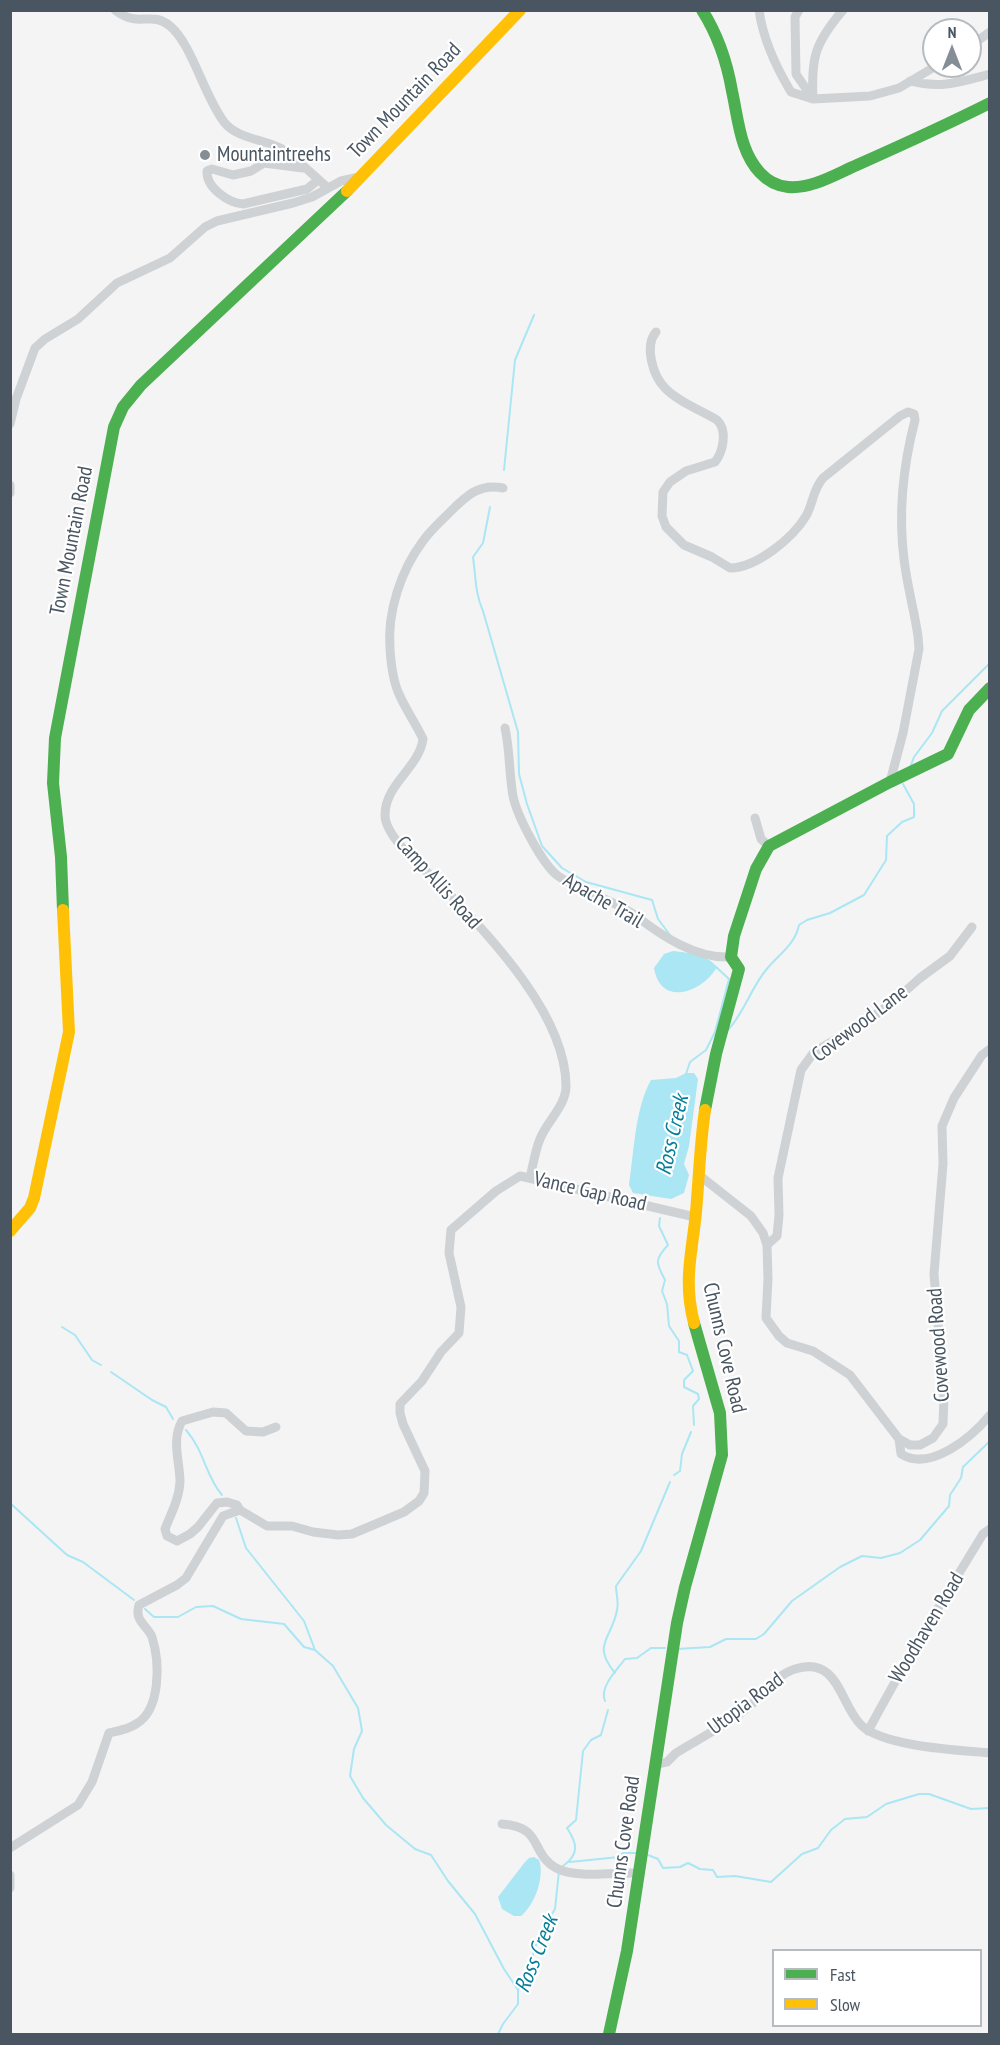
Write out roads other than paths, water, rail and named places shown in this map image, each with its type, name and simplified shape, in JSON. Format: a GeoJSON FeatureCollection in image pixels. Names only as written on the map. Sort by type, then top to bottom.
{"type":"FeatureCollection","features":[{"type":"Feature","properties":{"kind":"main road","name":"Town Mountain Road"},"geometry":{"type":"LineString","coordinates":[[10,1231],[30,1208],[34,1198],[69,1032],[61,857],[53,783],[53,759],[59,715],[114,428],[123,407],[141,385],[287,250],[520,10]]}},
{"type":"Feature","properties":{"kind":"main road"},"geometry":{"type":"LineString","coordinates":[[702,10],[722,49],[746,152],[761,174],[775,184],[789,187],[801,186],[824,179],[920,138],[990,103]]}},
{"type":"Feature","properties":{"kind":"main road"},"geometry":{"type":"LineString","coordinates":[[769,846],[948,754],[969,710],[990,688]]}},
{"type":"Feature","properties":{"kind":"main road","name":"Chunns Cove Road"},"geometry":{"type":"LineString","coordinates":[[609,2034],[627,1951],[679,1614],[722,1455],[723,1435],[717,1397],[696,1327],[688,1290],[688,1275],[710,1078],[739,969],[731,957],[734,936],[756,869],[769,846]]}},
{"type":"Feature","properties":{"kind":"street"},"geometry":{"type":"LineString","coordinates":[[115,10],[129,19],[143,21],[153,18],[172,27],[224,123],[242,134],[280,148],[328,188]]}},
{"type":"Feature","properties":{"kind":"street"},"geometry":{"type":"LineString","coordinates":[[759,10],[762,30],[779,72],[791,92],[813,99],[870,96],[899,87],[922,74]]}},
{"type":"Feature","properties":{"kind":"street"},"geometry":{"type":"LineString","coordinates":[[800,10],[795,17],[796,74],[813,99]]}},
{"type":"Feature","properties":{"kind":"street"},"geometry":{"type":"LineString","coordinates":[[813,99],[812,71],[818,46],[828,28],[843,10]]}},
{"type":"Feature","properties":{"kind":"street"},"geometry":{"type":"LineString","coordinates":[[910,81],[926,86],[952,85],[990,74]]}},
{"type":"Feature","properties":{"kind":"street"},"geometry":{"type":"LineString","coordinates":[[304,168],[264,163],[251,171],[233,175],[212,169],[207,171],[206,178],[212,187],[226,198],[234,203],[243,204],[307,189],[318,180]]}},
{"type":"Feature","properties":{"kind":"street"},"geometry":{"type":"LineString","coordinates":[[10,424],[16,399],[35,348],[45,339],[78,319],[117,283],[170,258],[205,227],[217,221],[312,197],[341,181],[359,177]]}},
{"type":"Feature","properties":{"kind":"street"},"geometry":{"type":"LineString","coordinates":[[656,332],[651,339],[650,352],[663,386],[720,422],[723,430],[721,452],[717,460],[686,471],[665,487],[661,504],[663,522],[684,545],[730,568],[748,564],[768,554],[783,542],[807,514],[816,488],[823,478],[900,416],[908,412],[914,414],[915,420],[906,460],[901,521],[904,559],[919,649],[903,733],[890,782]]}},
{"type":"Feature","properties":{"kind":"street"},"geometry":{"type":"LineString","coordinates":[[10,485],[10,493]]}},
{"type":"Feature","properties":{"kind":"street","name":"Camp Allis Road"},"geometry":{"type":"LineString","coordinates":[[503,488],[491,485],[478,489],[463,499],[433,530],[415,554],[395,600],[391,620],[390,647],[393,674],[398,693],[423,739],[420,753],[389,797],[385,815],[387,824],[399,843],[442,886],[512,966],[555,1033],[562,1055],[566,1088],[563,1098],[540,1137],[530,1179]]}},
{"type":"Feature","properties":{"kind":"street","name":"Apache Trail"},"geometry":{"type":"LineString","coordinates":[[505,728],[514,800],[548,868],[568,882],[629,912],[664,936],[702,952],[731,957]]}},
{"type":"Feature","properties":{"kind":"street"},"geometry":{"type":"LineString","coordinates":[[755,818],[761,839],[769,846]]}},
{"type":"Feature","properties":{"kind":"street","name":"Covewood Lane"},"geometry":{"type":"LineString","coordinates":[[766,1245],[777,1236],[778,1178],[801,1070],[814,1052],[861,1025],[950,956],[972,927]]}},
{"type":"Feature","properties":{"kind":"street","name":"Covewood Road"},"geometry":{"type":"LineString","coordinates":[[899,1439],[910,1445],[920,1445],[933,1438],[943,1424],[944,1396],[934,1274],[943,1164],[942,1126],[954,1098],[982,1055],[990,1049]]}},
{"type":"Feature","properties":{"kind":"street"},"geometry":{"type":"LineString","coordinates":[[699,1175],[751,1216],[763,1233],[768,1279],[766,1318],[779,1336],[787,1343],[813,1351],[850,1375],[899,1439],[901,1454],[911,1460],[931,1459],[957,1444],[990,1415]]}},
{"type":"Feature","properties":{"kind":"street","name":"Vance Gap Road"},"geometry":{"type":"LineString","coordinates":[[240,1510],[267,1526],[292,1526],[338,1535],[352,1534],[404,1512],[419,1501],[424,1493],[425,1471],[403,1424],[400,1404],[422,1381],[441,1352],[459,1333],[461,1307],[449,1253],[451,1230],[496,1191],[520,1176],[696,1217]]}},
{"type":"Feature","properties":{"kind":"street"},"geometry":{"type":"LineString","coordinates":[[10,1848],[78,1805],[92,1782],[109,1733],[135,1725],[150,1713],[157,1670],[151,1635],[141,1624],[138,1615],[140,1605],[186,1578],[224,1516],[240,1510],[237,1505],[227,1502],[217,1503],[190,1534],[177,1541],[167,1536],[165,1528],[177,1501],[180,1482],[177,1429],[182,1420],[213,1413],[226,1413],[246,1431],[263,1432],[276,1427]]}},
{"type":"Feature","properties":{"kind":"street","name":"Woodhaven Road"},"geometry":{"type":"LineString","coordinates":[[868,1731],[938,1608],[983,1534],[990,1529]]}},
{"type":"Feature","properties":{"kind":"street","name":"Utopia Road"},"geometry":{"type":"LineString","coordinates":[[655,1765],[667,1762],[676,1753],[745,1710],[777,1680],[803,1667],[818,1668],[833,1677],[855,1719],[868,1731]]}},
{"type":"Feature","properties":{"kind":"street"},"geometry":{"type":"LineString","coordinates":[[868,1731],[887,1738],[947,1750],[990,1753]]}},
{"type":"Feature","properties":{"kind":"street"},"geometry":{"type":"LineString","coordinates":[[502,1824],[516,1825],[526,1829],[545,1858],[559,1869],[577,1873],[639,1873]]}},
{"type":"Feature","properties":{"kind":"street"},"geometry":{"type":"LineString","coordinates":[[10,1875],[10,1888]]}},
{"type":"Feature","properties":{"kind":"water"},"geometry":{"type":"Polygon","coordinates":[[[673,951],[703,957],[717,967],[711,976],[693,989],[673,992],[665,988],[658,980],[654,968],[664,954],[673,951]]]}},
{"type":"Feature","properties":{"kind":"water"},"geometry":{"type":"Polygon","coordinates":[[[686,1073],[694,1073],[698,1079],[689,1146],[684,1164],[689,1175],[684,1193],[671,1199],[633,1193],[629,1185],[634,1145],[638,1117],[646,1091],[651,1080],[676,1078],[686,1073]]]}},
{"type":"Feature","properties":{"kind":"water"},"geometry":{"type":"Polygon","coordinates":[[[534,1857],[539,1860],[541,1867],[538,1890],[526,1911],[521,1916],[514,1916],[502,1909],[498,1897],[525,1862],[534,1857]]]}},
{"type":"Feature","properties":{"kind":"waterway"},"geometry":{"type":"LineString","coordinates":[[504,470],[515,360],[534,315]]}},
{"type":"Feature","properties":{"kind":"waterway"},"geometry":{"type":"LineString","coordinates":[[490,507],[483,543],[473,557],[476,585],[518,732],[519,774],[542,846],[562,868],[586,882],[652,900],[658,919],[670,935]]}},
{"type":"Feature","properties":{"kind":"waterway"},"geometry":{"type":"LineString","coordinates":[[911,765],[914,757],[932,733],[942,711],[990,663]]}},
{"type":"Feature","properties":{"kind":"waterway"},"geometry":{"type":"LineString","coordinates":[[728,1030],[739,1016],[761,977],[794,938],[799,925],[830,913],[864,895],[886,860],[887,836],[902,822],[914,817],[914,804],[903,784]]}},
{"type":"Feature","properties":{"kind":"waterway"},"geometry":{"type":"LineString","coordinates":[[686,1074],[690,1062],[706,1050],[715,1032],[729,979],[716,967]]}},
{"type":"Feature","properties":{"kind":"waterway","name":"Ross Creek"},"geometry":{"type":"LineString","coordinates":[[660,1218],[659,1226],[668,1245],[660,1254],[658,1262],[665,1280],[662,1291],[667,1304],[669,1326],[679,1341],[679,1352],[687,1355],[693,1371],[684,1380],[684,1387],[698,1394],[699,1399],[693,1406],[694,1425]]}},
{"type":"Feature","properties":{"kind":"waterway"},"geometry":{"type":"LineString","coordinates":[[62,1327],[75,1335],[92,1360],[101,1365]]}},
{"type":"Feature","properties":{"kind":"waterway"},"geometry":{"type":"LineString","coordinates":[[111,1372],[166,1407],[173,1419]]}},
{"type":"Feature","properties":{"kind":"waterway"},"geometry":{"type":"LineString","coordinates":[[186,1430],[222,1495]]}},
{"type":"Feature","properties":{"kind":"waterway","name":"Ross Creek"},"geometry":{"type":"LineString","coordinates":[[674,1475],[680,1471],[682,1454],[691,1432]]}},
{"type":"Feature","properties":{"kind":"waterway"},"geometry":{"type":"LineString","coordinates":[[677,1649],[710,1647],[726,1639],[756,1639],[764,1634],[792,1601],[840,1567],[862,1556],[881,1558],[900,1553],[920,1540],[949,1506],[950,1495],[961,1478],[963,1467],[990,1441]]}},
{"type":"Feature","properties":{"kind":"waterway","name":"Ross Creek"},"geometry":{"type":"LineString","coordinates":[[615,1673],[604,1655],[604,1648],[617,1610],[616,1586],[641,1551],[670,1482]]}},
{"type":"Feature","properties":{"kind":"waterway"},"geometry":{"type":"LineString","coordinates":[[10,1503],[67,1555],[83,1562],[134,1600]]}},
{"type":"Feature","properties":{"kind":"waterway"},"geometry":{"type":"LineString","coordinates":[[236,1518],[246,1548],[304,1621],[315,1650],[333,1666],[358,1708],[362,1731],[354,1749],[350,1776],[363,1798],[386,1825],[415,1849],[431,1855],[448,1881],[475,1914],[504,1969],[518,1990]]}},
{"type":"Feature","properties":{"kind":"waterway"},"geometry":{"type":"LineString","coordinates":[[145,1609],[154,1617],[178,1617],[196,1607],[213,1606],[241,1619],[284,1624],[304,1647],[315,1650]]}},
{"type":"Feature","properties":{"kind":"waterway"},"geometry":{"type":"LineString","coordinates":[[605,1701],[604,1690],[625,1659],[637,1658],[651,1648],[665,1648]]}},
{"type":"Feature","properties":{"kind":"waterway","name":"Ross Creek"},"geometry":{"type":"LineString","coordinates":[[563,1866],[572,1857],[575,1848],[575,1843],[567,1828],[576,1820],[583,1751],[591,1740],[601,1735],[608,1710]]}},
{"type":"Feature","properties":{"kind":"waterway"},"geometry":{"type":"LineString","coordinates":[[648,1855],[658,1859],[663,1868],[680,1867],[688,1863],[700,1869],[713,1870],[717,1877],[735,1876],[771,1882],[802,1854],[818,1848],[831,1830],[845,1819],[867,1817],[886,1804],[919,1794],[929,1794],[971,1809],[990,1808]]}},
{"type":"Feature","properties":{"kind":"waterway"},"geometry":{"type":"LineString","coordinates":[[570,1862],[636,1853]]}},
{"type":"Feature","properties":{"kind":"waterway","name":"Ross Creek"},"geometry":{"type":"LineString","coordinates":[[498,2034],[518,2004],[518,1990],[530,1976],[534,1949],[555,1909],[559,1871]]}},
{"type":"Feature","properties":{"kind":"place","name":"Mountaintreehs"},"geometry":{"type":"Point","coordinates":[205,155]}}]}
